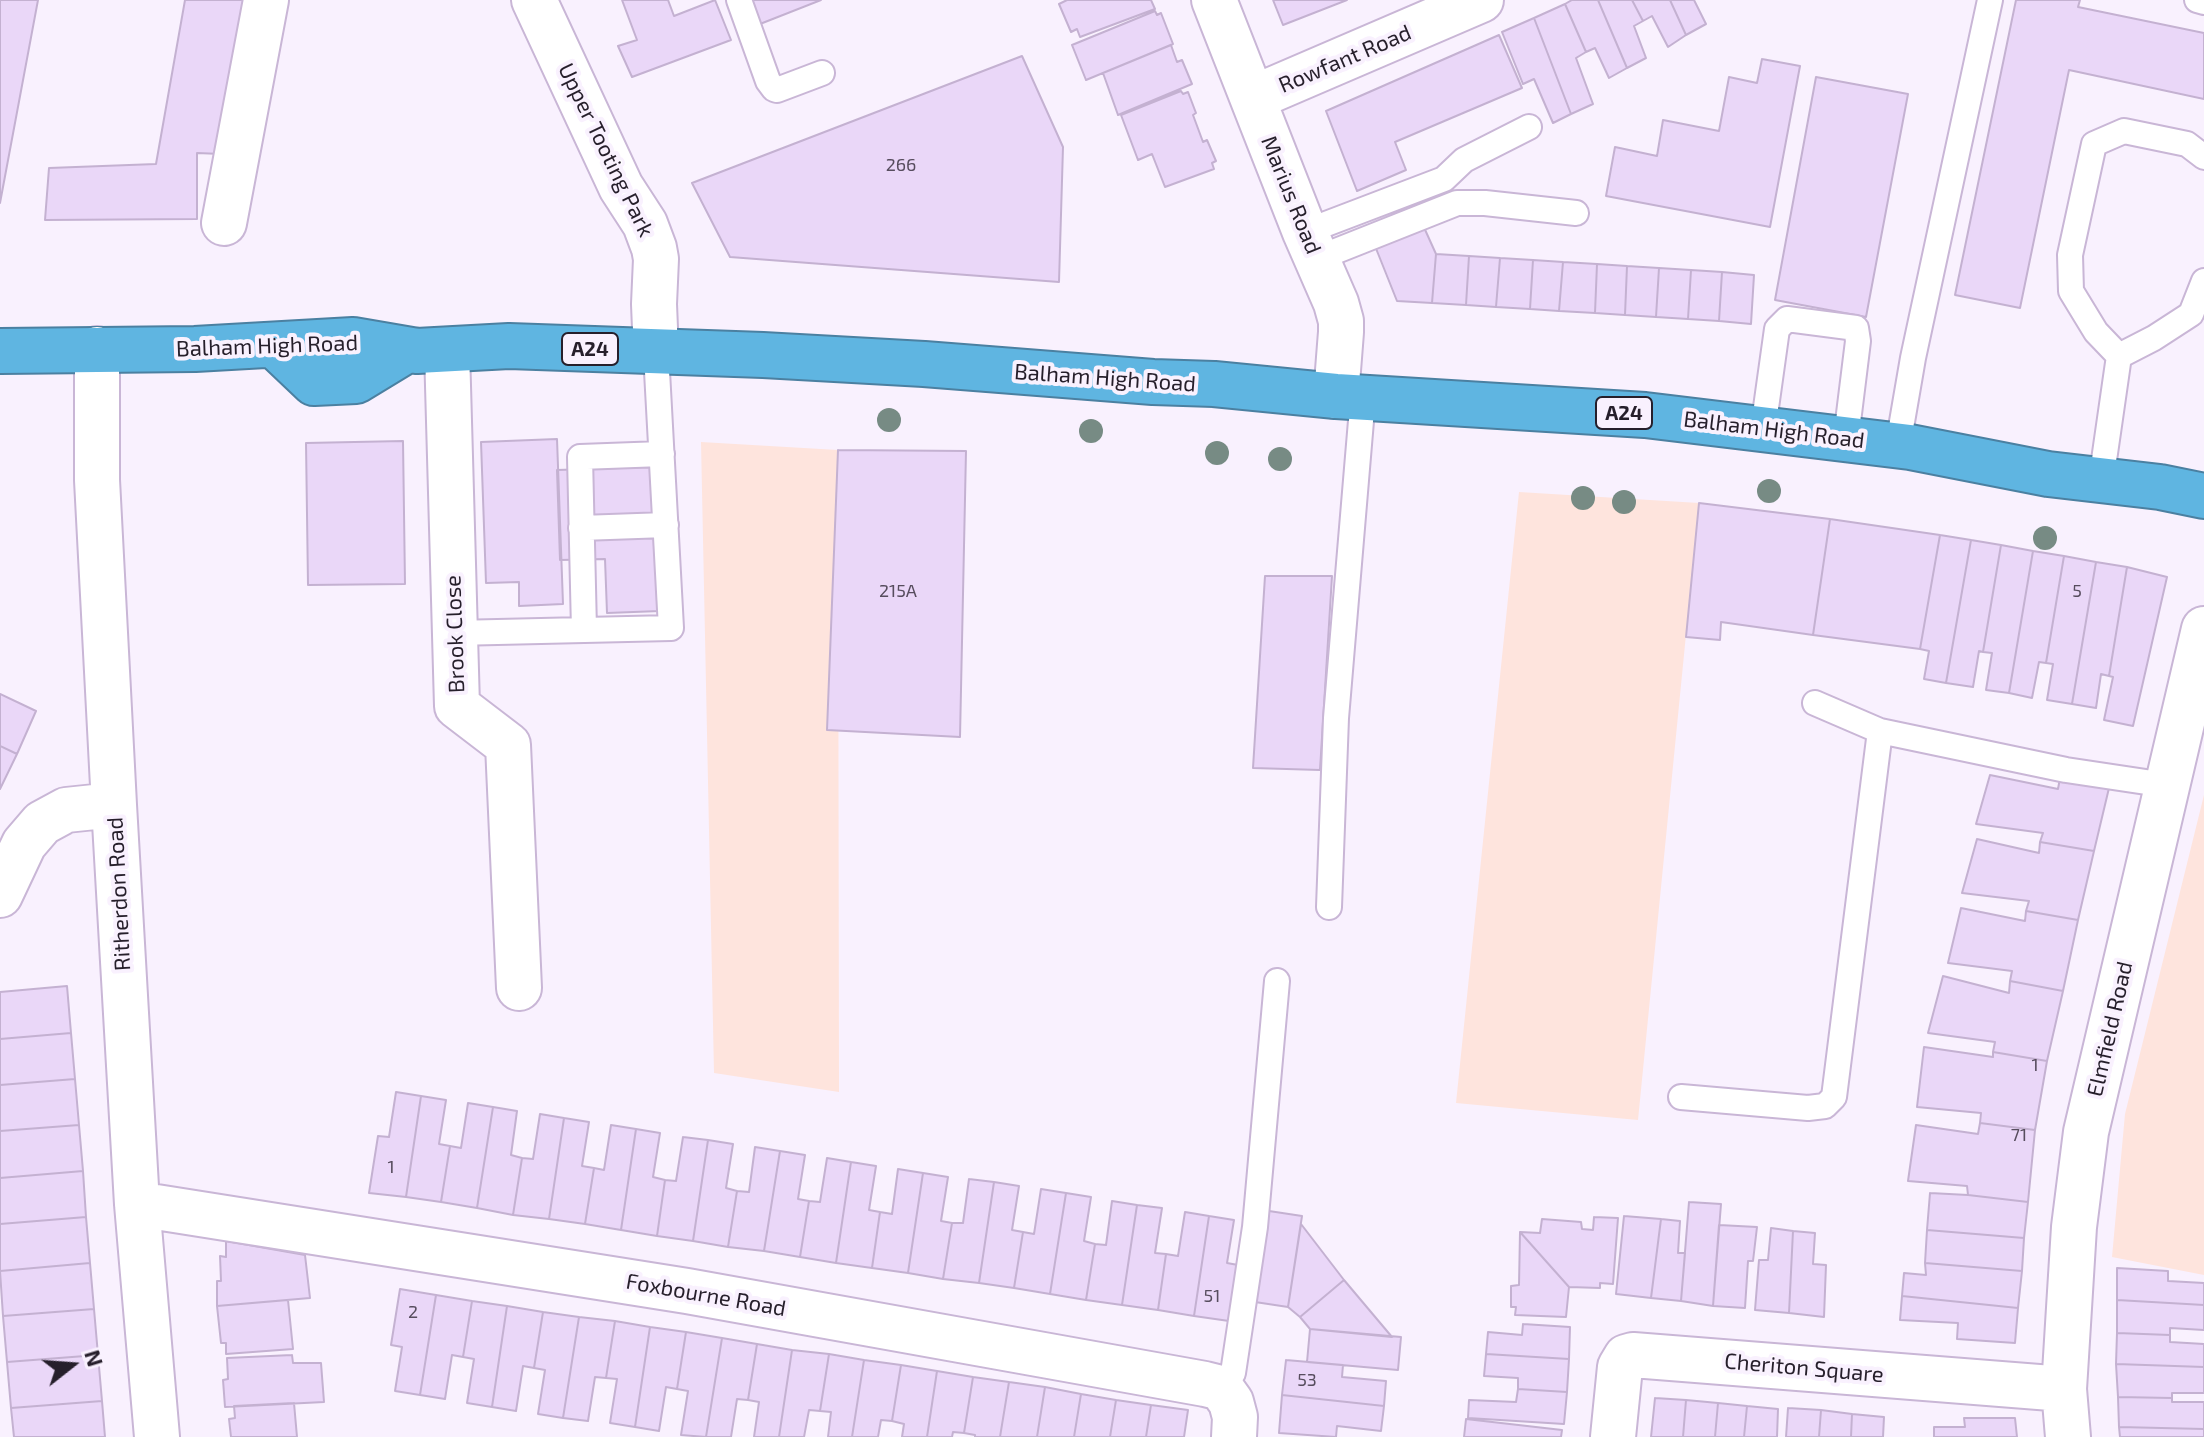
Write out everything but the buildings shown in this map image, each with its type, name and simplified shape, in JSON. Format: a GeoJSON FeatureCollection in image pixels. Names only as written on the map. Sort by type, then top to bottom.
{"type":"FeatureCollection","features":[{"type":"Feature","properties":{"kind":"highway","name":"Balham High Road"},"geometry":{"type":"LineString","coordinates":[[0,351],[195,349],[353,340],[427,350],[509,346],[924,364],[1349,396],[1588,410],[1898,445],[2048,474],[2160,487],[2204,496]]}},
{"type":"Feature","properties":{"kind":"street"},"geometry":{"type":"LineString","coordinates":[[224,223],[266,0]]}},
{"type":"Feature","properties":{"kind":"street","name":"Upper Tooting Park"},"geometry":{"type":"LineString","coordinates":[[534,0],[621,187],[645,224],[654,248],[656,353]]}},
{"type":"Feature","properties":{"kind":"street","name":"Marius Road"},"geometry":{"type":"LineString","coordinates":[[1214,0],[1310,245],[1336,303],[1341,321],[1349,396]]}},
{"type":"Feature","properties":{"kind":"street","name":"Rowfant Road"},"geometry":{"type":"LineString","coordinates":[[1253,98],[1481,0]]}},
{"type":"Feature","properties":{"kind":"street","name":"Ritherdon Road"},"geometry":{"type":"LineString","coordinates":[[97,349],[97,480],[114,805],[137,1204],[157,1437]]}},
{"type":"Feature","properties":{"kind":"street","name":"Brook Close"},"geometry":{"type":"LineString","coordinates":[[427,350],[454,633],[457,706],[508,745],[519,988]]}},
{"type":"Feature","properties":{"kind":"street","name":"Elmfield Road"},"geometry":{"type":"LineString","coordinates":[[2068,1437],[2064,1389],[2074,1227],[2086,1132],[2204,629]]}},
{"type":"Feature","properties":{"kind":"street"},"geometry":{"type":"LineString","coordinates":[[0,895],[24,844],[42,823],[66,810],[114,805]]}},
{"type":"Feature","properties":{"kind":"street","name":"Foxbourne Road"},"geometry":{"type":"LineString","coordinates":[[137,1204],[687,1291],[1221,1388]]}},
{"type":"Feature","properties":{"kind":"street","name":"Cheriton Square"},"geometry":{"type":"LineString","coordinates":[[1613,1437],[1620,1367],[1626,1357],[1633,1355],[2064,1389]]}},
{"type":"Feature","properties":{"kind":"street"},"geometry":{"type":"LineString","coordinates":[[1221,1388],[1231,1402],[1235,1417],[1234,1437]]}},
{"type":"Feature","properties":{"kind":"lane"},"geometry":{"type":"LineString","coordinates":[[739,0],[768,81],[774,89],[822,73]]}},
{"type":"Feature","properties":{"kind":"lane"},"geometry":{"type":"LineString","coordinates":[[1898,445],[1913,358],[1990,0]]}},
{"type":"Feature","properties":{"kind":"lane"},"geometry":{"type":"LineString","coordinates":[[2197,0],[2204,2]]}},
{"type":"Feature","properties":{"kind":"lane"},"geometry":{"type":"LineString","coordinates":[[1310,245],[1444,179],[1464,160],[1529,127]]}},
{"type":"Feature","properties":{"kind":"lane"},"geometry":{"type":"LineString","coordinates":[[2119,356],[2096,332],[2071,291],[2070,255],[2094,144],[2124,131],[2187,144],[2204,157]]}},
{"type":"Feature","properties":{"kind":"lane"},"geometry":{"type":"LineString","coordinates":[[1310,245],[1457,203],[1576,213]]}},
{"type":"Feature","properties":{"kind":"lane"},"geometry":{"type":"LineString","coordinates":[[2119,356],[2191,314],[2204,281]]}},
{"type":"Feature","properties":{"kind":"lane"},"geometry":{"type":"LineString","coordinates":[[1763,429],[1777,329],[1787,319],[1856,328],[1858,341],[1846,438]]}},
{"type":"Feature","properties":{"kind":"lane"},"geometry":{"type":"LineString","coordinates":[[454,633],[671,628],[656,353]]}},
{"type":"Feature","properties":{"kind":"lane"},"geometry":{"type":"LineString","coordinates":[[2101,481],[2119,356]]}},
{"type":"Feature","properties":{"kind":"lane"},"geometry":{"type":"LineString","coordinates":[[1329,907],[1349,396]]}},
{"type":"Feature","properties":{"kind":"lane"},"geometry":{"type":"LineString","coordinates":[[584,630],[580,457],[662,454]]}},
{"type":"Feature","properties":{"kind":"lane"},"geometry":{"type":"LineString","coordinates":[[581,528],[666,525]]}},
{"type":"Feature","properties":{"kind":"lane"},"geometry":{"type":"LineString","coordinates":[[1815,703],[1880,731],[2066,770],[2166,785]]}},
{"type":"Feature","properties":{"kind":"lane"},"geometry":{"type":"LineString","coordinates":[[1681,1097],[1808,1108],[1825,1106],[1834,1097],[1880,731]]}},
{"type":"Feature","properties":{"kind":"lane"},"geometry":{"type":"LineString","coordinates":[[1221,1388],[1233,1373],[1255,1227],[1277,981]]}},
{"type":"Feature","properties":{"kind":"shaded area"},"geometry":{"type":"Polygon","coordinates":[[[701,442],[838,450],[839,1092],[714,1073],[701,442]]]}},
{"type":"Feature","properties":{"kind":"shaded area"},"geometry":{"type":"Polygon","coordinates":[[[1519,492],[1699,503],[1638,1120],[1456,1103],[1519,492]]]}},
{"type":"Feature","properties":{"kind":"shaded area"},"geometry":{"type":"Polygon","coordinates":[[[2204,795],[2204,1275],[2112,1257],[2125,1114],[2204,795]]]}}]}
